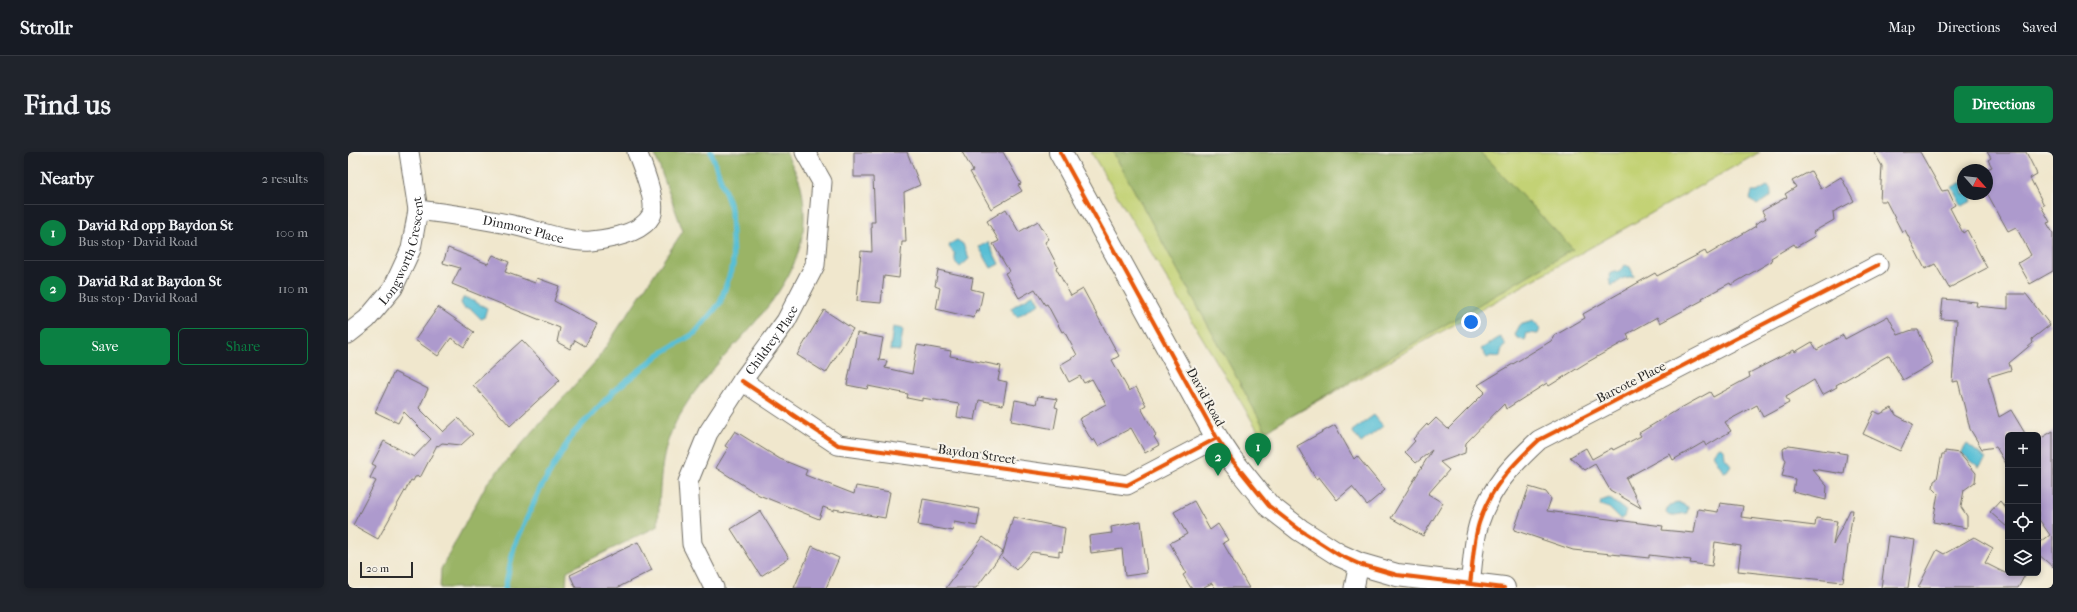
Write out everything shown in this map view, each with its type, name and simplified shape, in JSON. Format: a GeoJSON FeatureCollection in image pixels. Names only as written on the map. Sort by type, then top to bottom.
{"type":"FeatureCollection","features":[{"type":"Feature","properties":{"kind":"street","name":"Longworth Crescent"},"geometry":{"type":"LineString","coordinates":[[348,334],[367,319],[393,288],[411,249],[418,210],[409,152]]}},
{"type":"Feature","properties":{"kind":"street","name":"Dinmore Place"},"geometry":{"type":"LineString","coordinates":[[418,210],[516,226],[554,235],[590,241],[628,234],[651,216],[653,207],[637,152]]}},
{"type":"Feature","properties":{"kind":"street","name":"Childrey Place"},"geometry":{"type":"LineString","coordinates":[[714,588],[692,544],[688,482],[708,433],[742,381],[786,321],[815,265],[822,182],[805,152]]}},
{"type":"Feature","properties":{"kind":"street","name":"David Road"},"geometry":{"type":"LineString","coordinates":[[1060,152],[1217,438],[1246,479],[1269,506],[1317,541],[1358,564],[1397,575],[1504,588]]}},
{"type":"Feature","properties":{"kind":"street","name":"Barcote Place"},"geometry":{"type":"LineString","coordinates":[[1470,584],[1478,524],[1489,497],[1504,475],[1539,440],[1878,265]]}},
{"type":"Feature","properties":{"kind":"street","name":"Baydon Street"},"geometry":{"type":"LineString","coordinates":[[742,381],[838,445],[1127,485],[1217,438]]}},
{"type":"Feature","properties":{"kind":"street"},"geometry":{"type":"LineString","coordinates":[[1354,588],[1358,564]]}},
{"type":"Feature","properties":{"kind":"green space"},"geometry":{"type":"Polygon","coordinates":[[[654,152],[786,152],[802,191],[803,228],[795,261],[779,291],[758,319],[711,372],[689,400],[672,430],[662,465],[658,526],[567,571],[566,588],[440,588],[441,569],[487,483],[597,360],[683,231],[654,152]]]}},
{"type":"Feature","properties":{"kind":"green space"},"geometry":{"type":"Polygon","coordinates":[[[1091,152],[1760,152],[1260,434],[1091,152]]]}},
{"type":"Feature","properties":{"kind":"green space"},"geometry":{"type":"Polygon","coordinates":[[[1113,152],[1480,152],[1573,249],[1266,431],[1113,152]]]}},
{"type":"Feature","properties":{"kind":"water"},"geometry":{"type":"Polygon","coordinates":[[[1957,184],[1957,196],[1952,187],[1957,184]]]}},
{"type":"Feature","properties":{"kind":"water"},"geometry":{"type":"Polygon","coordinates":[[[1767,186],[1771,189],[1771,196],[1757,205],[1750,199],[1752,192],[1757,192],[1767,186]]]}},
{"type":"Feature","properties":{"kind":"water"},"geometry":{"type":"Polygon","coordinates":[[[1959,200],[1972,200],[1972,201],[1962,206],[1959,200]]]}},
{"type":"Feature","properties":{"kind":"water"},"geometry":{"type":"Polygon","coordinates":[[[957,240],[963,244],[969,259],[960,267],[955,262],[955,254],[949,247],[950,244],[957,240]]]}},
{"type":"Feature","properties":{"kind":"water"},"geometry":{"type":"Polygon","coordinates":[[[988,242],[999,264],[991,268],[979,247],[988,242]]]}},
{"type":"Feature","properties":{"kind":"water"},"geometry":{"type":"Polygon","coordinates":[[[1625,265],[1630,267],[1634,276],[1624,278],[1612,286],[1609,280],[1611,273],[1619,271],[1625,265]]]}},
{"type":"Feature","properties":{"kind":"water"},"geometry":{"type":"Polygon","coordinates":[[[1034,294],[1039,303],[1017,317],[1011,308],[1034,294]]]}},
{"type":"Feature","properties":{"kind":"water"},"geometry":{"type":"Polygon","coordinates":[[[463,298],[467,298],[487,308],[484,318],[481,319],[471,309],[464,308],[461,303],[463,298]]]}},
{"type":"Feature","properties":{"kind":"water"},"geometry":{"type":"Polygon","coordinates":[[[1533,321],[1540,329],[1538,334],[1527,333],[1525,341],[1516,337],[1515,334],[1520,325],[1533,321]]]}},
{"type":"Feature","properties":{"kind":"water"},"geometry":{"type":"Polygon","coordinates":[[[893,327],[903,329],[900,351],[890,350],[893,327]]]}},
{"type":"Feature","properties":{"kind":"water"},"geometry":{"type":"Polygon","coordinates":[[[1500,337],[1506,345],[1502,348],[1500,356],[1491,356],[1487,358],[1481,349],[1500,337]]]}},
{"type":"Feature","properties":{"kind":"water"},"geometry":{"type":"Polygon","coordinates":[[[1374,415],[1383,426],[1361,443],[1352,431],[1374,415]]]}},
{"type":"Feature","properties":{"kind":"water"},"geometry":{"type":"Polygon","coordinates":[[[1967,444],[1986,459],[1979,467],[1961,453],[1967,444]]]}},
{"type":"Feature","properties":{"kind":"water"},"geometry":{"type":"Polygon","coordinates":[[[1720,447],[1724,449],[1725,458],[1731,465],[1727,471],[1724,472],[1713,455],[1714,452],[1720,447]]]}},
{"type":"Feature","properties":{"kind":"water"},"geometry":{"type":"Polygon","coordinates":[[[1609,498],[1626,511],[1624,517],[1620,519],[1609,508],[1600,505],[1601,501],[1609,498]]]}},
{"type":"Feature","properties":{"kind":"water"},"geometry":{"type":"Polygon","coordinates":[[[1678,502],[1688,507],[1687,513],[1669,516],[1666,513],[1667,508],[1678,502]]]}},
{"type":"Feature","properties":{"kind":"building"},"geometry":{"type":"Polygon","coordinates":[[[854,152],[907,152],[920,185],[904,192],[906,242],[902,242],[899,278],[884,276],[881,303],[857,301],[861,251],[872,252],[871,222],[875,222],[873,177],[854,177],[854,152]]]}},
{"type":"Feature","properties":{"kind":"building"},"geometry":{"type":"Polygon","coordinates":[[[962,152],[1003,152],[1021,184],[1018,185],[1022,191],[991,209],[970,172],[973,171],[962,152]]]}},
{"type":"Feature","properties":{"kind":"building"},"geometry":{"type":"Polygon","coordinates":[[[1874,152],[1920,152],[1942,191],[1948,190],[1955,205],[1950,208],[1963,233],[1967,230],[1987,268],[1949,288],[1935,264],[1925,269],[1905,230],[1902,232],[1886,201],[1880,201],[1882,166],[1874,152]]]}},
{"type":"Feature","properties":{"kind":"building"},"geometry":{"type":"Polygon","coordinates":[[[1987,152],[2026,152],[2037,174],[2030,178],[2044,205],[2041,206],[2050,222],[2047,223],[2053,233],[2053,271],[2030,284],[2018,263],[2031,255],[2016,227],[2008,231],[1991,200],[1993,200],[1993,164],[1990,164],[1988,160],[1991,158],[1987,152]]]}},
{"type":"Feature","properties":{"kind":"building"},"geometry":{"type":"Polygon","coordinates":[[[1811,171],[1821,189],[1841,177],[1854,201],[1833,212],[1834,220],[1813,232],[1815,236],[1796,247],[1794,244],[1771,258],[1772,261],[1731,285],[1730,283],[1702,298],[1703,300],[1660,323],[1657,317],[1627,334],[1629,339],[1549,386],[1547,383],[1506,409],[1504,404],[1466,443],[1465,453],[1440,462],[1449,470],[1428,494],[1443,503],[1423,536],[1391,518],[1432,450],[1416,463],[1405,452],[1415,441],[1413,439],[1427,424],[1428,426],[1436,418],[1448,429],[1485,392],[1478,385],[1551,341],[1554,336],[1585,318],[1583,314],[1655,273],[1657,276],[1705,251],[1707,255],[1756,226],[1755,224],[1766,218],[1762,211],[1787,197],[1785,194],[1796,187],[1792,181],[1811,171]]]}},
{"type":"Feature","properties":{"kind":"building"},"geometry":{"type":"Polygon","coordinates":[[[1006,209],[1019,232],[1038,221],[1049,239],[1045,242],[1058,267],[1056,268],[1071,296],[1083,289],[1119,356],[1112,360],[1129,391],[1136,387],[1146,405],[1141,408],[1156,435],[1154,437],[1159,445],[1145,453],[1131,428],[1098,446],[1094,439],[1092,441],[1079,419],[1106,404],[1092,379],[1084,383],[1080,376],[1069,382],[1060,365],[1077,355],[1064,331],[1062,332],[1047,304],[1045,305],[1035,289],[1019,298],[1005,273],[1009,271],[993,244],[999,241],[987,221],[1006,209]]]}},
{"type":"Feature","properties":{"kind":"building"},"geometry":{"type":"Polygon","coordinates":[[[448,248],[488,264],[493,255],[509,262],[505,272],[535,283],[537,278],[559,286],[554,301],[597,324],[585,346],[575,340],[570,349],[557,342],[560,328],[452,284],[460,268],[443,263],[448,248]]]}},
{"type":"Feature","properties":{"kind":"building"},"geometry":{"type":"Polygon","coordinates":[[[938,270],[973,278],[971,289],[983,292],[979,311],[976,310],[974,318],[936,309],[940,288],[935,286],[938,270]]]}},
{"type":"Feature","properties":{"kind":"building"},"geometry":{"type":"Polygon","coordinates":[[[2008,294],[2026,294],[2050,325],[2032,339],[2033,343],[2009,363],[2011,370],[1988,377],[1999,417],[2011,410],[2024,432],[2005,432],[2005,462],[1996,447],[1982,449],[1970,429],[1958,381],[1952,382],[1957,320],[1941,319],[1943,299],[1977,302],[1976,306],[2008,309],[2008,294]]]}},
{"type":"Feature","properties":{"kind":"building"},"geometry":{"type":"Polygon","coordinates":[[[438,307],[474,332],[464,347],[451,338],[438,356],[415,340],[438,307]]]}},
{"type":"Feature","properties":{"kind":"building"},"geometry":{"type":"Polygon","coordinates":[[[824,310],[853,329],[826,373],[797,355],[824,310]]]}},
{"type":"Feature","properties":{"kind":"building"},"geometry":{"type":"Polygon","coordinates":[[[1888,316],[1898,335],[1912,330],[1918,330],[1933,363],[1903,380],[1889,355],[1836,385],[1837,387],[1822,395],[1814,380],[1786,397],[1789,403],[1763,417],[1757,405],[1725,422],[1731,431],[1706,446],[1704,442],[1673,460],[1670,454],[1626,478],[1641,508],[1610,490],[1595,464],[1585,470],[1570,457],[1586,448],[1592,459],[1612,448],[1613,450],[1641,436],[1639,433],[1679,409],[1710,392],[1713,397],[1750,377],[1749,373],[1794,350],[1795,352],[1812,342],[1817,350],[1843,335],[1845,339],[1888,316]]]}},
{"type":"Feature","properties":{"kind":"building"},"geometry":{"type":"Polygon","coordinates":[[[857,333],[883,338],[879,360],[887,361],[885,368],[912,374],[917,345],[951,351],[950,356],[1001,366],[998,380],[1007,382],[1003,405],[979,400],[975,420],[957,417],[959,404],[922,398],[922,401],[907,398],[908,394],[868,386],[867,389],[847,385],[857,333]]]}},
{"type":"Feature","properties":{"kind":"building"},"geometry":{"type":"Polygon","coordinates":[[[522,340],[560,380],[510,426],[473,385],[522,340]]]}},
{"type":"Feature","properties":{"kind":"building"},"geometry":{"type":"Polygon","coordinates":[[[394,372],[428,389],[419,408],[443,432],[458,418],[473,434],[461,445],[442,443],[438,446],[437,445],[421,476],[415,477],[413,481],[411,480],[378,539],[353,525],[376,481],[370,478],[376,466],[372,464],[384,441],[414,457],[431,439],[404,412],[398,423],[375,412],[394,372]]]}},
{"type":"Feature","properties":{"kind":"building"},"geometry":{"type":"Polygon","coordinates":[[[1038,396],[1057,399],[1055,407],[1058,408],[1054,429],[1011,421],[1015,400],[1036,404],[1038,396]]]}},
{"type":"Feature","properties":{"kind":"building"},"geometry":{"type":"Polygon","coordinates":[[[1892,408],[1896,415],[1913,424],[1900,451],[1863,434],[1874,411],[1880,414],[1892,408]]]}},
{"type":"Feature","properties":{"kind":"building"},"geometry":{"type":"Polygon","coordinates":[[[1335,425],[1354,459],[1357,456],[1385,490],[1367,505],[1352,487],[1337,500],[1319,477],[1316,479],[1297,446],[1335,425]]]}},
{"type":"Feature","properties":{"kind":"building"},"geometry":{"type":"Polygon","coordinates":[[[735,431],[780,459],[807,470],[805,475],[854,494],[856,486],[890,492],[885,518],[834,509],[834,511],[823,507],[819,519],[759,495],[716,468],[728,448],[725,446],[735,431]]]}},
{"type":"Feature","properties":{"kind":"building"},"geometry":{"type":"Polygon","coordinates":[[[2053,431],[2053,567],[2041,557],[2041,542],[2050,535],[2041,522],[2041,438],[2053,431]]]}},
{"type":"Feature","properties":{"kind":"building"},"geometry":{"type":"Polygon","coordinates":[[[1789,445],[1847,454],[1844,474],[1812,469],[1827,486],[1826,500],[1793,492],[1795,479],[1782,476],[1786,460],[1783,449],[1789,445]]]}},
{"type":"Feature","properties":{"kind":"building"},"geometry":{"type":"Polygon","coordinates":[[[1945,451],[1959,453],[1976,473],[1975,482],[1964,490],[1961,507],[1967,516],[1967,528],[1933,522],[1938,493],[1933,488],[1934,481],[1937,479],[1942,454],[1945,454],[1945,451]]]}},
{"type":"Feature","properties":{"kind":"building"},"geometry":{"type":"Polygon","coordinates":[[[1529,487],[1546,492],[1551,499],[1547,511],[1663,526],[1662,530],[1694,533],[1698,509],[1718,512],[1720,503],[1743,506],[1741,517],[1815,526],[1816,518],[1837,521],[1833,545],[1850,510],[1853,510],[1843,582],[1738,571],[1741,546],[1715,542],[1712,566],[1690,563],[1691,560],[1649,555],[1649,558],[1573,550],[1514,530],[1529,487]]]}},
{"type":"Feature","properties":{"kind":"building"},"geometry":{"type":"Polygon","coordinates":[[[923,499],[980,509],[977,526],[954,522],[953,531],[918,525],[923,499]]]}},
{"type":"Feature","properties":{"kind":"building"},"geometry":{"type":"Polygon","coordinates":[[[1194,501],[1210,530],[1218,524],[1228,540],[1223,543],[1249,588],[1215,588],[1212,583],[1202,588],[1191,588],[1183,575],[1186,573],[1170,543],[1187,534],[1174,512],[1194,501]]]}},
{"type":"Feature","properties":{"kind":"building"},"geometry":{"type":"Polygon","coordinates":[[[2000,501],[2005,507],[2005,525],[1990,512],[2000,501]]]}},
{"type":"Feature","properties":{"kind":"building"},"geometry":{"type":"Polygon","coordinates":[[[760,511],[789,558],[761,576],[731,529],[760,511]]]}},
{"type":"Feature","properties":{"kind":"building"},"geometry":{"type":"Polygon","coordinates":[[[1013,517],[1065,528],[1062,552],[1059,551],[1059,556],[1032,552],[1016,570],[1002,557],[1013,517]]]}},
{"type":"Feature","properties":{"kind":"building"},"geometry":{"type":"Polygon","coordinates":[[[1141,521],[1147,573],[1125,576],[1122,549],[1091,553],[1089,536],[1112,533],[1111,527],[1141,521]]]}},
{"type":"Feature","properties":{"kind":"building"},"geometry":{"type":"Polygon","coordinates":[[[1888,536],[1915,540],[1908,588],[1881,588],[1888,536]]]}},
{"type":"Feature","properties":{"kind":"building"},"geometry":{"type":"Polygon","coordinates":[[[983,537],[1003,552],[976,588],[946,588],[983,537]]]}},
{"type":"Feature","properties":{"kind":"building"},"geometry":{"type":"Polygon","coordinates":[[[1974,537],[1993,548],[1985,563],[2005,573],[2005,576],[2024,576],[2018,588],[1918,588],[1937,550],[1944,554],[1974,537]]]}},
{"type":"Feature","properties":{"kind":"building"},"geometry":{"type":"Polygon","coordinates":[[[638,542],[652,570],[617,588],[576,588],[570,575],[638,542]]]}},
{"type":"Feature","properties":{"kind":"building"},"geometry":{"type":"Polygon","coordinates":[[[812,546],[839,558],[826,588],[794,588],[812,546]]]}},
{"type":"Feature","properties":{"kind":"waterway"},"geometry":{"type":"LineString","coordinates":[[505,588],[514,547],[540,489],[573,434],[616,389],[660,354],[695,333],[720,303],[733,265],[731,209],[711,152]]}},
{"type":"Feature","properties":{"kind":"cycle path"},"geometry":{"type":"LineString","coordinates":[[1060,152],[1217,438],[1231,459],[1269,506],[1300,530],[1339,555],[1359,564],[1397,575],[1504,588]]}},
{"type":"Feature","properties":{"kind":"cycle path"},"geometry":{"type":"LineString","coordinates":[[1470,584],[1475,538],[1479,523],[1489,499],[1511,468],[1539,440],[1878,265]]}},
{"type":"Feature","properties":{"kind":"cycle path"},"geometry":{"type":"LineString","coordinates":[[742,381],[838,445],[1127,485],[1217,438]]}},
{"type":"Feature","properties":{"kind":"place","name":"David Rd opp Baydon St"},"geometry":{"type":"Point","coordinates":[1258,466]}},
{"type":"Feature","properties":{"kind":"place","name":"David Rd at Baydon St"},"geometry":{"type":"Point","coordinates":[1218,476]}}]}
